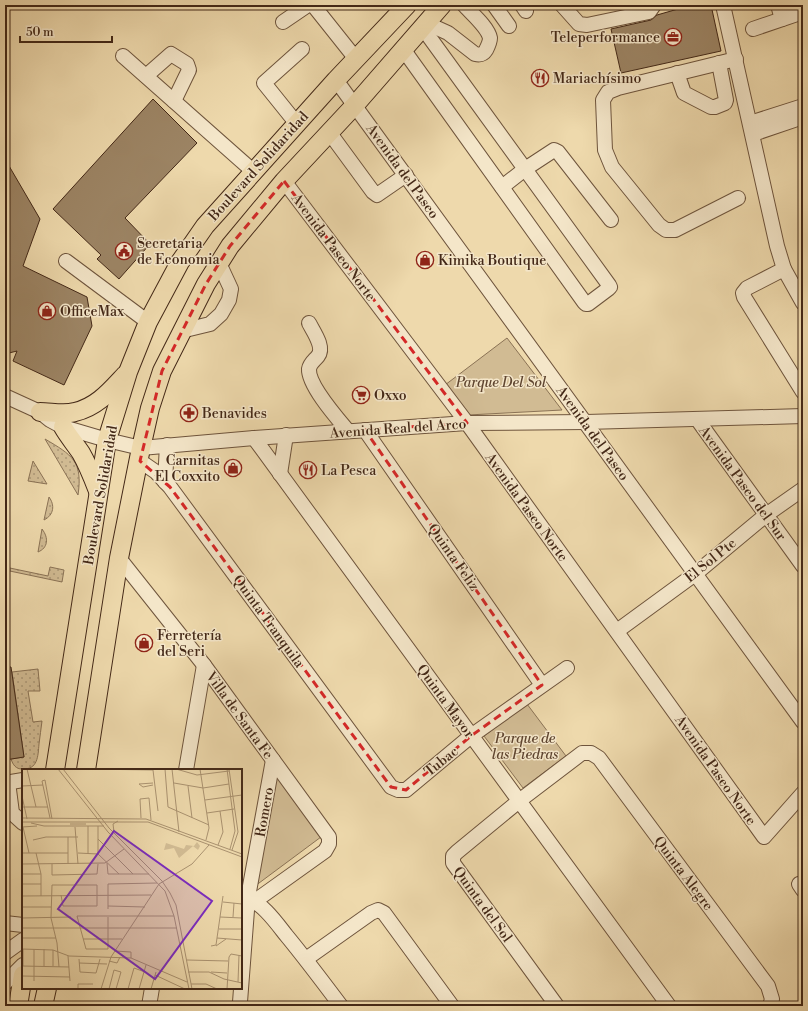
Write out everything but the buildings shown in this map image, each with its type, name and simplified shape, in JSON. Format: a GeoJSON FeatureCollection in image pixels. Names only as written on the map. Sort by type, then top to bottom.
{"type":"FeatureCollection","features":[{"type":"Feature","properties":{"kind":"main road","name":"Boulevard Solidaridad"},"geometry":{"type":"LineString","coordinates":[[55,769],[107,440],[128,372],[148,322],[180,262],[205,226],[336,80],[407,5]]}},
{"type":"Feature","properties":{"kind":"main road","name":"Boulevard Solidaridad"},"geometry":{"type":"LineString","coordinates":[[86,769],[119,558],[150,408],[162,371],[206,284],[230,246],[284,181],[355,105],[442,5]]}},
{"type":"Feature","properties":{"kind":"main road"},"geometry":{"type":"LineString","coordinates":[[40,412],[74,412],[92,406],[105,396],[128,372]]}},
{"type":"Feature","properties":{"kind":"main road"},"geometry":{"type":"LineString","coordinates":[[63,427],[80,452],[92,474],[98,492]]}},
{"type":"Feature","properties":{"kind":"main road"},"geometry":{"type":"LineString","coordinates":[[17,1005],[22,980]]}},
{"type":"Feature","properties":{"kind":"main road"},"geometry":{"type":"LineString","coordinates":[[43,1006],[47,989]]}},
{"type":"Feature","properties":{"kind":"street"},"geometry":{"type":"LineString","coordinates":[[283,22],[308,5]]}},
{"type":"Feature","properties":{"kind":"street"},"geometry":{"type":"LineString","coordinates":[[313,5],[356,59]]}},
{"type":"Feature","properties":{"kind":"street"},"geometry":{"type":"LineString","coordinates":[[424,25],[448,33],[475,54],[483,54],[490,43],[489,36],[464,5]]}},
{"type":"Feature","properties":{"kind":"street"},"geometry":{"type":"LineString","coordinates":[[494,5],[509,26]]}},
{"type":"Feature","properties":{"kind":"street"},"geometry":{"type":"LineString","coordinates":[[562,5],[579,24],[587,25],[649,12],[654,5]]}},
{"type":"Feature","properties":{"kind":"street"},"geometry":{"type":"LineString","coordinates":[[723,5],[777,246],[784,269],[803,303]]}},
{"type":"Feature","properties":{"kind":"street"},"geometry":{"type":"LineString","coordinates":[[778,5],[782,19]]}},
{"type":"Feature","properties":{"kind":"street"},"geometry":{"type":"LineString","coordinates":[[753,29],[803,12]]}},
{"type":"Feature","properties":{"kind":"street"},"geometry":{"type":"LineString","coordinates":[[403,49],[584,302],[588,304],[608,289],[610,287],[609,285],[424,25]]}},
{"type":"Feature","properties":{"kind":"street"},"geometry":{"type":"LineString","coordinates":[[297,124],[264,83],[302,49]]}},
{"type":"Feature","properties":{"kind":"street"},"geometry":{"type":"LineString","coordinates":[[146,76],[171,54],[187,64],[189,70],[174,101]]}},
{"type":"Feature","properties":{"kind":"street"},"geometry":{"type":"LineString","coordinates":[[123,56],[254,172]]}},
{"type":"Feature","properties":{"kind":"street"},"geometry":{"type":"LineString","coordinates":[[736,59],[618,88],[608,92],[603,100],[605,150],[607,158],[612,167],[659,225],[666,230],[675,230],[738,198]]}},
{"type":"Feature","properties":{"kind":"street"},"geometry":{"type":"LineString","coordinates":[[677,73],[684,93],[707,105],[715,107],[725,103],[726,100],[718,64]]}},
{"type":"Feature","properties":{"kind":"street","name":"Avenida del Paseo"},"geometry":{"type":"LineString","coordinates":[[336,80],[803,722]]}},
{"type":"Feature","properties":{"kind":"street"},"geometry":{"type":"LineString","coordinates":[[751,129],[803,106]]}},
{"type":"Feature","properties":{"kind":"street"},"geometry":{"type":"LineString","coordinates":[[751,129],[803,118]]}},
{"type":"Feature","properties":{"kind":"street"},"geometry":{"type":"LineString","coordinates":[[329,132],[373,192],[377,194],[406,175]]}},
{"type":"Feature","properties":{"kind":"street"},"geometry":{"type":"LineString","coordinates":[[502,187],[525,169],[554,150],[558,152],[611,220]]}},
{"type":"Feature","properties":{"kind":"street","name":"Avenida Paseo Norte"},"geometry":{"type":"LineString","coordinates":[[284,181],[467,423],[764,837],[803,793]]}},
{"type":"Feature","properties":{"kind":"street"},"geometry":{"type":"LineString","coordinates":[[66,261],[148,322]]}},
{"type":"Feature","properties":{"kind":"street"},"geometry":{"type":"LineString","coordinates":[[181,331],[210,324],[221,314],[229,300],[230,289],[219,263]]}},
{"type":"Feature","properties":{"kind":"street"},"geometry":{"type":"LineString","coordinates":[[784,269],[746,288],[743,293],[744,297],[803,392]]}},
{"type":"Feature","properties":{"kind":"street"},"geometry":{"type":"LineString","coordinates":[[309,323],[320,346],[319,355],[312,362],[309,369],[315,388],[348,431]]}},
{"type":"Feature","properties":{"kind":"street","name":"Avenida Real del Arco"},"geometry":{"type":"LineString","coordinates":[[5,396],[40,412],[50,420],[63,427],[107,440],[140,454],[167,445],[286,435],[467,423],[586,422],[803,416]]}},
{"type":"Feature","properties":{"kind":"street","name":"Avenida Paseo del Sur"},"geometry":{"type":"LineString","coordinates":[[697,419],[803,566]]}},
{"type":"Feature","properties":{"kind":"street","name":"Quinta Feliz"},"geometry":{"type":"LineString","coordinates":[[365,430],[542,685]]}},
{"type":"Feature","properties":{"kind":"street"},"geometry":{"type":"LineString","coordinates":[[280,474],[286,435]]}},
{"type":"Feature","properties":{"kind":"street","name":"Quinta Mayor"},"geometry":{"type":"LineString","coordinates":[[254,438],[669,1006]]}},
{"type":"Feature","properties":{"kind":"street"},"geometry":{"type":"LineString","coordinates":[[165,482],[167,445]]}},
{"type":"Feature","properties":{"kind":"street","name":"Quinta Tranquila"},"geometry":{"type":"LineString","coordinates":[[140,454],[165,482],[391,787]]}},
{"type":"Feature","properties":{"kind":"street","name":"El Sol Pte"},"geometry":{"type":"LineString","coordinates":[[617,631],[695,574],[766,515],[803,489]]}},
{"type":"Feature","properties":{"kind":"street","name":"Villa de Santa Fe"},"geometry":{"type":"LineString","coordinates":[[119,558],[204,665],[329,837],[329,844],[325,851],[248,898]]}},
{"type":"Feature","properties":{"kind":"street"},"geometry":{"type":"LineString","coordinates":[[186,769],[204,665]]}},
{"type":"Feature","properties":{"kind":"street","name":"Tubac"},"geometry":{"type":"LineString","coordinates":[[391,787],[398,790],[406,790],[471,736],[567,668]]}},
{"type":"Feature","properties":{"kind":"street","name":"Quinta del Sol"},"geometry":{"type":"LineString","coordinates":[[557,1006],[453,863],[453,856],[519,801],[582,753]]}},
{"type":"Feature","properties":{"kind":"street","name":"Quinta Alegre"},"geometry":{"type":"LineString","coordinates":[[582,753],[591,753],[599,758],[768,986],[772,999],[770,1006]]}},
{"type":"Feature","properties":{"kind":"street","name":"Romero"},"geometry":{"type":"LineString","coordinates":[[242,969],[248,898],[273,760]]}},
{"type":"Feature","properties":{"kind":"street"},"geometry":{"type":"LineString","coordinates":[[22,780],[7,782],[12,812],[22,822]]}},
{"type":"Feature","properties":{"kind":"street"},"geometry":{"type":"LineString","coordinates":[[248,898],[268,912],[341,1006]]}},
{"type":"Feature","properties":{"kind":"street"},"geometry":{"type":"LineString","coordinates":[[306,959],[371,913],[378,910],[384,913],[452,1006]]}},
{"type":"Feature","properties":{"kind":"street"},"geometry":{"type":"LineString","coordinates":[[5,923],[22,924]]}},
{"type":"Feature","properties":{"kind":"street"},"geometry":{"type":"LineString","coordinates":[[5,953],[22,941]]}},
{"type":"Feature","properties":{"kind":"street"},"geometry":{"type":"LineString","coordinates":[[5,983],[22,966]]}},
{"type":"Feature","properties":{"kind":"street"},"geometry":{"type":"LineString","coordinates":[[149,1006],[152,989]]}},
{"type":"Feature","properties":{"kind":"street","name":"Romero"},"geometry":{"type":"LineString","coordinates":[[239,1005],[240,989]]}},
{"type":"Feature","properties":{"kind":"highlighted area"},"geometry":{"type":"Polygon","coordinates":[[[284,181],[467,423],[365,430],[542,685],[471,736],[406,790],[391,787],[170,487],[140,461],[162,371],[206,284],[230,246],[284,181]]]}},
{"type":"Feature","properties":{"kind":"green space","name":"Parque Del Sol"},"geometry":{"type":"Polygon","coordinates":[[[507,338],[562,410],[468,415],[445,385],[507,338]]]}},
{"type":"Feature","properties":{"kind":"green space"},"geometry":{"type":"Polygon","coordinates":[[[45,439],[74,460],[79,474],[78,495],[45,439]]]}},
{"type":"Feature","properties":{"kind":"green space"},"geometry":{"type":"Polygon","coordinates":[[[33,461],[47,484],[28,481],[33,461]]]}},
{"type":"Feature","properties":{"kind":"green space"},"geometry":{"type":"Polygon","coordinates":[[[49,497],[53,506],[52,513],[44,520],[49,497]]]}},
{"type":"Feature","properties":{"kind":"green space"},"geometry":{"type":"Polygon","coordinates":[[[42,529],[46,536],[46,545],[38,552],[42,529]]]}},
{"type":"Feature","properties":{"kind":"green space"},"geometry":{"type":"Polygon","coordinates":[[[5,567],[48,576],[50,567],[64,570],[62,582],[5,570],[5,567]]]}},
{"type":"Feature","properties":{"kind":"green space"},"geometry":{"type":"Polygon","coordinates":[[[38,669],[40,691],[28,691],[33,722],[42,721],[37,757],[34,765],[27,769],[20,769],[15,766],[11,759],[24,757],[12,672],[38,669]]]}},
{"type":"Feature","properties":{"kind":"green space","name":"Parque de las Piedras"},"geometry":{"type":"Polygon","coordinates":[[[527,704],[566,756],[523,788],[484,736],[527,704]]]}},
{"type":"Feature","properties":{"kind":"green space"},"geometry":{"type":"Polygon","coordinates":[[[273,762],[325,834],[251,889],[273,762]]]}},
{"type":"Feature","properties":{"kind":"place","name":"Teleperformance"},"geometry":{"type":"Point","coordinates":[673,37]}},
{"type":"Feature","properties":{"kind":"place","name":"Mariachísimo"},"geometry":{"type":"Point","coordinates":[540,78]}},
{"type":"Feature","properties":{"kind":"place","name":"Secretaria de Economia"},"geometry":{"type":"Point","coordinates":[124,251]}},
{"type":"Feature","properties":{"kind":"place","name":"Kimika Boutique"},"geometry":{"type":"Point","coordinates":[425,260]}},
{"type":"Feature","properties":{"kind":"place","name":"OfficeMax"},"geometry":{"type":"Point","coordinates":[47,311]}},
{"type":"Feature","properties":{"kind":"place","name":"Oxxo"},"geometry":{"type":"Point","coordinates":[361,395]}},
{"type":"Feature","properties":{"kind":"place","name":"Benavides"},"geometry":{"type":"Point","coordinates":[189,413]}},
{"type":"Feature","properties":{"kind":"place","name":"Carnitas El Coxxito"},"geometry":{"type":"Point","coordinates":[233,468]}},
{"type":"Feature","properties":{"kind":"place","name":"La Pesca"},"geometry":{"type":"Point","coordinates":[308,470]}},
{"type":"Feature","properties":{"kind":"place","name":"Ferretería del Seri"},"geometry":{"type":"Point","coordinates":[144,643]}}]}
